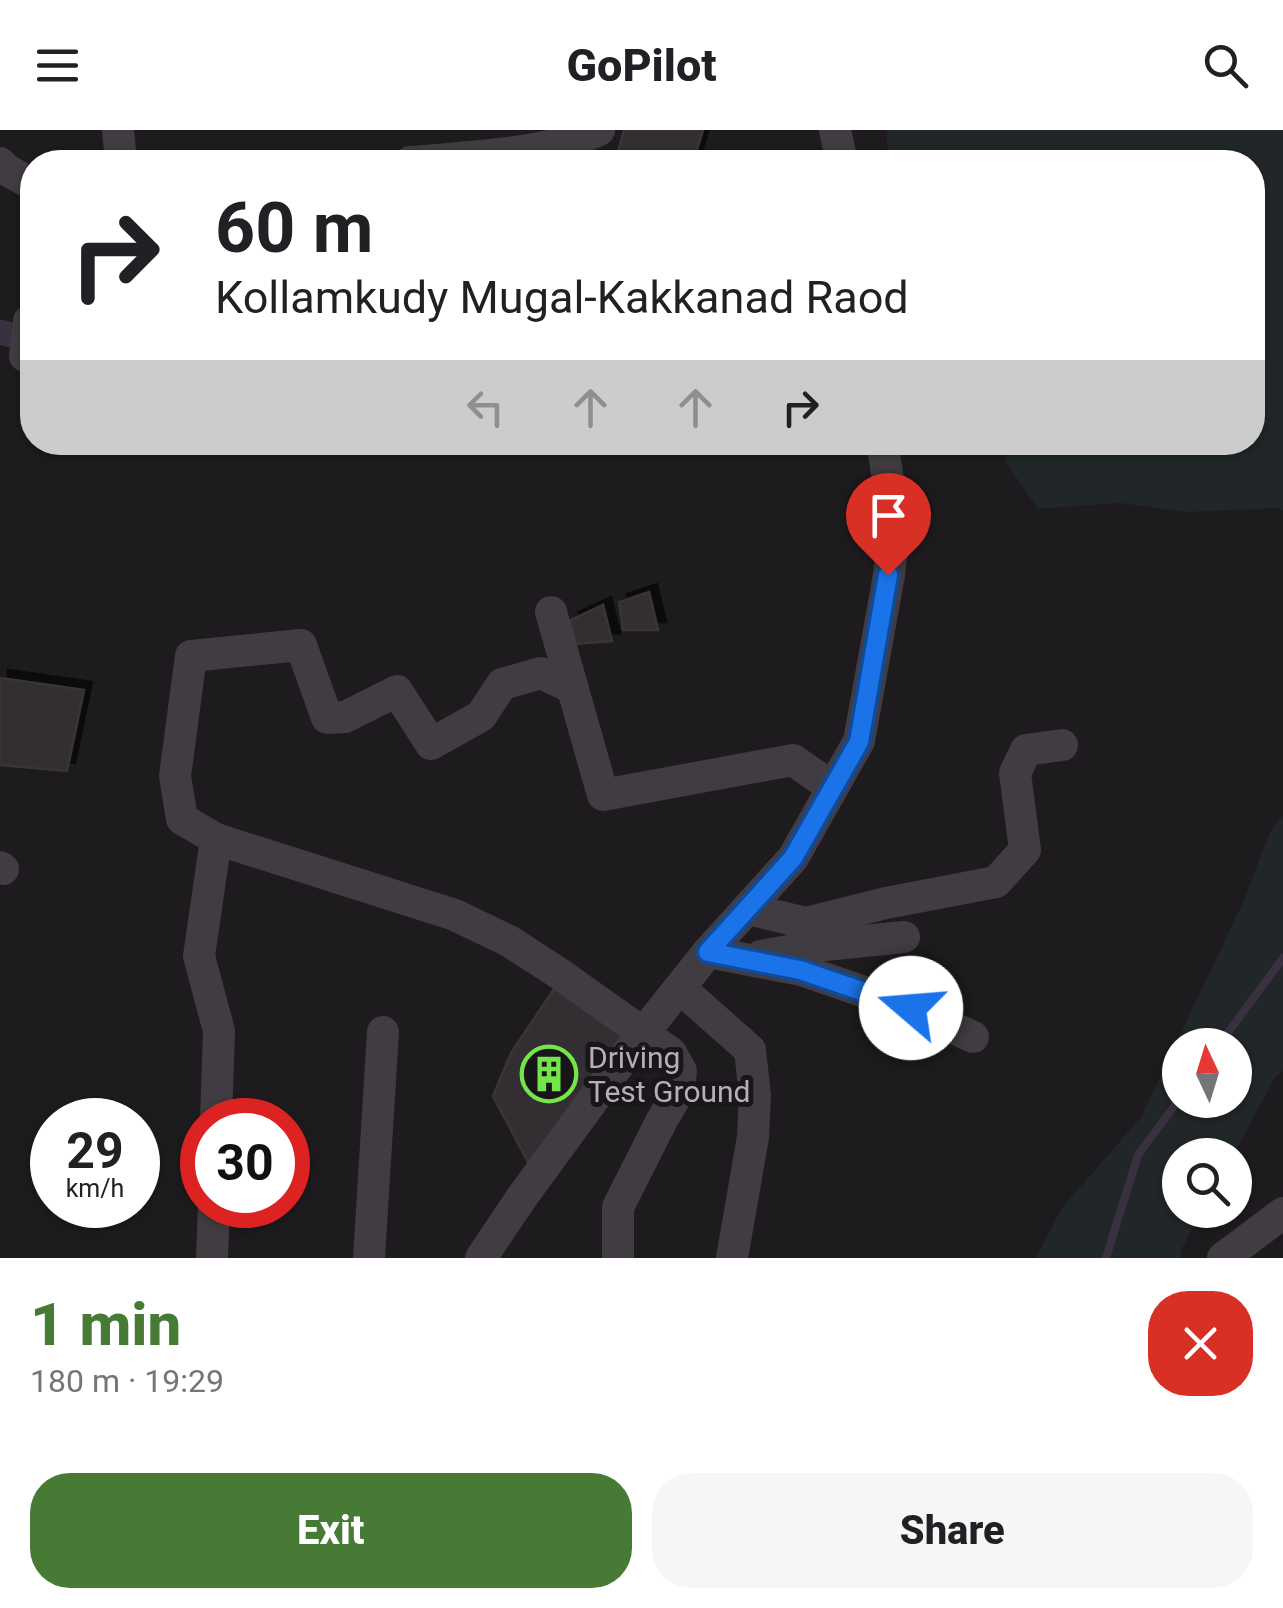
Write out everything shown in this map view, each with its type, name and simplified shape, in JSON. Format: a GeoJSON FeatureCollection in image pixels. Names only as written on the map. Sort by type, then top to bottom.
{"type":"FeatureCollection","features":[{"type":"Feature","properties":{"kind":"street"},"geometry":{"type":"LineString","coordinates":[[523,150],[598,130]]}},
{"type":"Feature","properties":{"kind":"street"},"geometry":{"type":"LineString","coordinates":[[0,162],[20,177]]}},
{"type":"Feature","properties":{"kind":"street"},"geometry":{"type":"LineString","coordinates":[[481,1258],[643,1034],[708,952],[793,858],[859,742],[895,522],[884,455]]}},
{"type":"Feature","properties":{"kind":"street"},"geometry":{"type":"LineString","coordinates":[[551,612],[603,795],[793,760],[832,787]]}},
{"type":"Feature","properties":{"kind":"street"},"geometry":{"type":"LineString","coordinates":[[573,688],[542,673],[502,684],[481,716],[431,744],[397,691],[345,718],[326,718],[301,645],[191,656],[175,776],[182,818],[216,839],[455,916],[509,941],[671,1053],[681,1071],[680,1091],[618,1208],[618,1258]]}},
{"type":"Feature","properties":{"kind":"street"},"geometry":{"type":"LineString","coordinates":[[748,909],[806,922],[996,882],[1025,850],[1015,773],[1026,750],[1062,744]]}},
{"type":"Feature","properties":{"kind":"street"},"geometry":{"type":"LineString","coordinates":[[216,839],[199,956],[218,1031],[216,1098]]}},
{"type":"Feature","properties":{"kind":"street"},"geometry":{"type":"LineString","coordinates":[[747,959],[814,946],[904,937]]}},
{"type":"Feature","properties":{"kind":"street"},"geometry":{"type":"LineString","coordinates":[[708,952],[800,970],[911,1008],[973,1037]]}},
{"type":"Feature","properties":{"kind":"street"},"geometry":{"type":"LineString","coordinates":[[680,988],[750,1050],[753,1137],[732,1258]]}},
{"type":"Feature","properties":{"kind":"street"},"geometry":{"type":"LineString","coordinates":[[369,1258],[384,1032]]}},
{"type":"Feature","properties":{"kind":"street"},"geometry":{"type":"LineString","coordinates":[[1223,1258],[1283,1213]]}},
{"type":"Feature","properties":{"kind":"street"},"geometry":{"type":"LineString","coordinates":[[212,1258],[213,1228]]}},
{"type":"Feature","properties":{"kind":"shaded area"},"geometry":{"type":"Polygon","coordinates":[[[886,130],[1283,130],[1283,511],[1279,508],[1187,512],[1120,503],[1038,509],[1005,455],[1265,455],[1265,150],[888,150],[886,130]]]}},
{"type":"Feature","properties":{"kind":"shaded area"},"geometry":{"type":"Polygon","coordinates":[[[1283,815],[1283,1071],[1275,1078],[1242,1138],[1162,1138],[1162,1228],[1193,1228],[1181,1258],[1036,1258],[1061,1209],[1141,1117],[1162,1073],[1162,1118],[1252,1118],[1252,1028],[1183,1028],[1244,900],[1270,832],[1283,815]]]}},
{"type":"Feature","properties":{"kind":"building"},"geometry":{"type":"Polygon","coordinates":[[[624,130],[703,130],[697,150],[618,150],[624,130]]]}},
{"type":"Feature","properties":{"kind":"building"},"geometry":{"type":"Polygon","coordinates":[[[649,592],[658,630],[623,630],[619,602],[649,592]]]}},
{"type":"Feature","properties":{"kind":"building"},"geometry":{"type":"Polygon","coordinates":[[[603,605],[612,641],[575,644],[571,620],[603,605]]]}},
{"type":"Feature","properties":{"kind":"building"},"geometry":{"type":"Polygon","coordinates":[[[0,678],[84,690],[67,771],[0,765],[0,678]]]}},
{"type":"Feature","properties":{"kind":"building","name":"Driving Test Ground"},"geometry":{"type":"Polygon","coordinates":[[[554,989],[625,1038],[528,1162],[493,1096],[511,1053],[554,989]]]}},
{"type":"Feature","properties":{"kind":"waterway"},"geometry":{"type":"LineString","coordinates":[[0,332],[20,337]]}},
{"type":"Feature","properties":{"kind":"waterway"},"geometry":{"type":"LineString","coordinates":[[1232,1028],[1283,958]]}},
{"type":"Feature","properties":{"kind":"waterway"},"geometry":{"type":"LineString","coordinates":[[1106,1258],[1138,1155],[1165,1118]]}},
{"type":"Feature","properties":{"kind":"place","name":"Driving Test Ground"},"geometry":{"type":"Point","coordinates":[549,1074]}},
{"type":"Feature","properties":{"kind":"route"},"geometry":{"type":"LineString","coordinates":[[888,575],[859,742],[793,858],[708,952],[800,970],[911,1008]]}}]}
